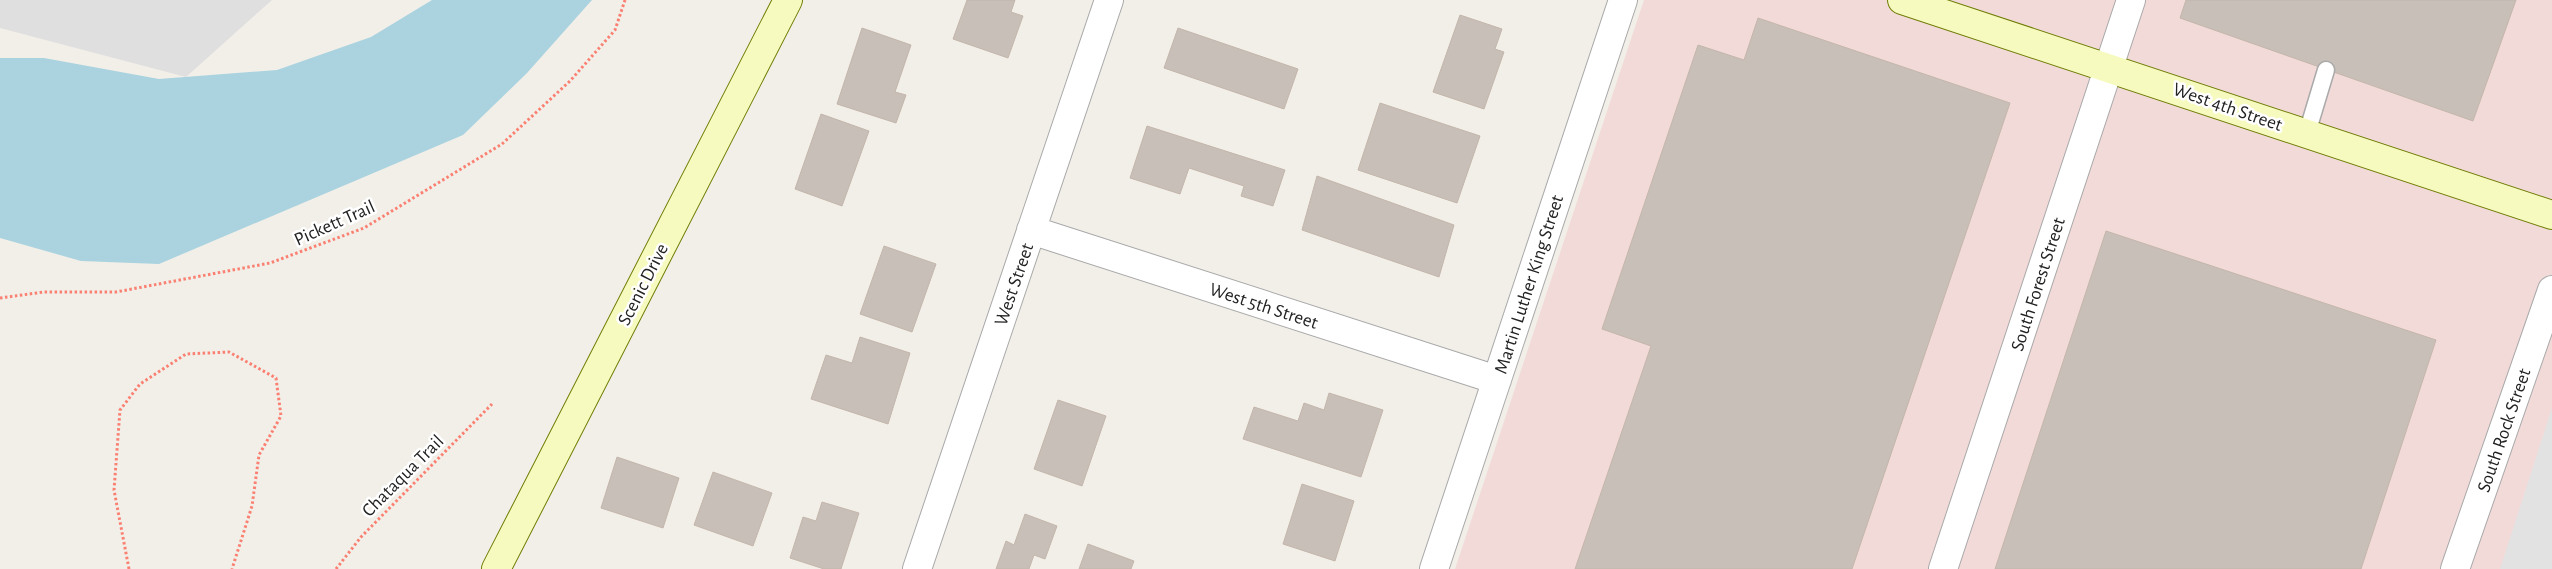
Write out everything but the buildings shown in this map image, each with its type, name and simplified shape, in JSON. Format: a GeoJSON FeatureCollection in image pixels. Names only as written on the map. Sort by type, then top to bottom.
{"type":"FeatureCollection","features":[{"type":"Feature","properties":{"kind":"street","name":"Scenic Drive"},"geometry":{"type":"LineString","coordinates":[[496,569],[788,0]]}},
{"type":"Feature","properties":{"kind":"street","name":"West Street"},"geometry":{"type":"LineString","coordinates":[[917,569],[1109,0]]}},
{"type":"Feature","properties":{"kind":"street","name":"Martin Luther King Street"},"geometry":{"type":"LineString","coordinates":[[1434,569],[1622,0]]}},
{"type":"Feature","properties":{"kind":"street","name":"West 4th Street"},"geometry":{"type":"LineString","coordinates":[[1902,0],[2552,215]]}},
{"type":"Feature","properties":{"kind":"street","name":"South Forest Street"},"geometry":{"type":"LineString","coordinates":[[1944,569],[2131,0]]}},
{"type":"Feature","properties":{"kind":"street","name":"West 5th Street"},"geometry":{"type":"LineString","coordinates":[[1031,230],[1497,380]]}},
{"type":"Feature","properties":{"kind":"street","name":"South Rock Street"},"geometry":{"type":"LineString","coordinates":[[2455,569],[2552,290]]}},
{"type":"Feature","properties":{"kind":"lane"},"geometry":{"type":"LineString","coordinates":[[2307,133],[2326,70]]}},
{"type":"Feature","properties":{"kind":"path","name":"Pickett Trail"},"geometry":{"type":"LineString","coordinates":[[0,298],[44,292],[116,292],[270,263],[364,228],[502,144],[570,81],[615,30],[625,0]]}},
{"type":"Feature","properties":{"kind":"path"},"geometry":{"type":"LineString","coordinates":[[129,569],[114,490],[120,410],[140,384],[186,354],[229,352],[276,378],[281,416],[259,455],[252,506],[232,569]]}},
{"type":"Feature","properties":{"kind":"path","name":"Chataqua Trail"},"geometry":{"type":"LineString","coordinates":[[336,569],[361,537],[492,404]]}},
{"type":"Feature","properties":{"kind":"shaded area"},"geometry":{"type":"Polygon","coordinates":[[[0,0],[272,0],[186,77],[0,28],[0,0]]]}},
{"type":"Feature","properties":{"kind":"shaded area"},"geometry":{"type":"Polygon","coordinates":[[[1644,0],[2552,0],[2552,569],[1455,569],[1644,0]]]}},
{"type":"Feature","properties":{"kind":"shaded area"},"geometry":{"type":"Polygon","coordinates":[[[2552,408],[2552,569],[2500,569],[2552,408]]]}},
{"type":"Feature","properties":{"kind":"water"},"geometry":{"type":"Polygon","coordinates":[[[432,0],[592,0],[527,73],[463,135],[159,264],[81,261],[0,238],[0,58],[44,58],[159,79],[277,70],[371,37],[432,0]]]}}]}
